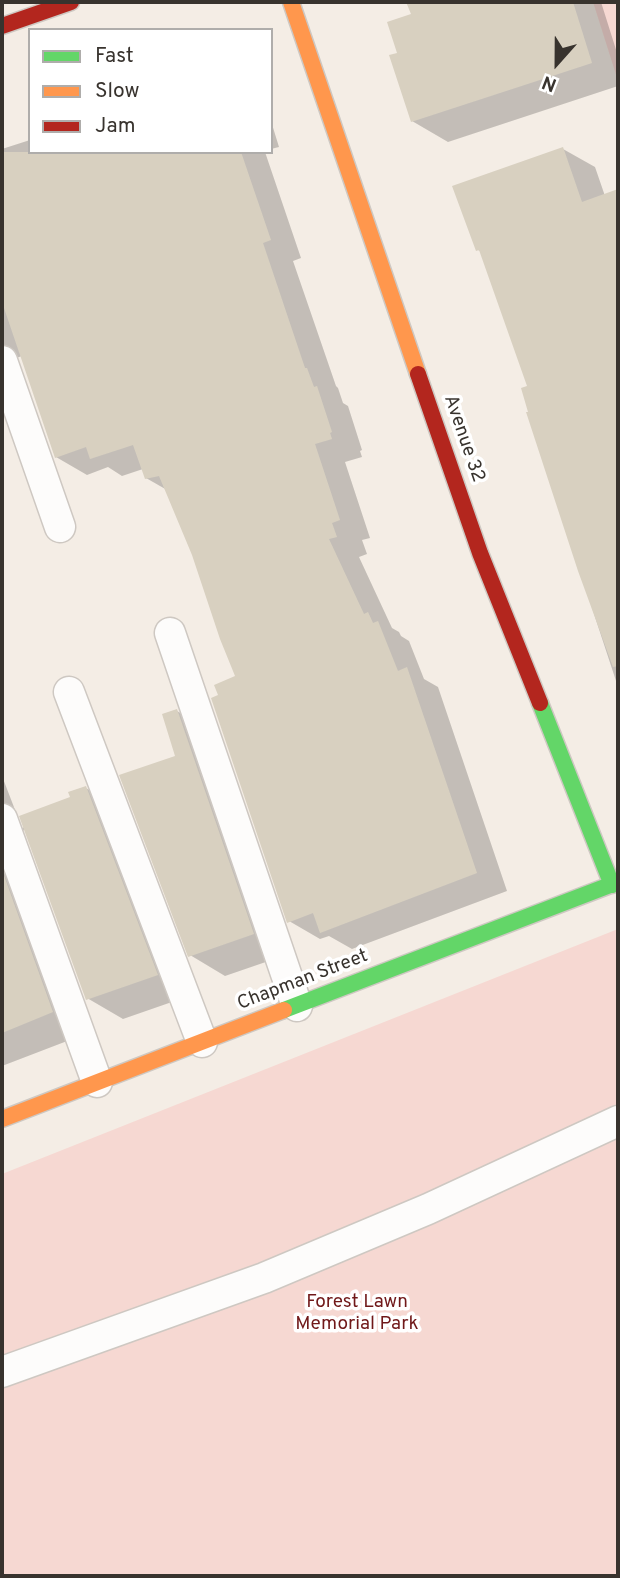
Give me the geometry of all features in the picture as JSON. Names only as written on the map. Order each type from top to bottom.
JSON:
[{"type":"street","points":[[2,26],[71,2]]},
{"type":"street","name":"Avenue 32","points":[[291,2],[480,553],[615,883]]},
{"type":"street","name":"Chapman Street","points":[[2,1119],[615,883]]},
{"type":"lane","points":[[2,361],[60,527]]},
{"type":"lane","points":[[170,633],[297,1006]]},
{"type":"lane","points":[[69,692],[202,1042]]},
{"type":"lane","points":[[2,820],[97,1082]]},
{"type":"lane","points":[[2,1372],[264,1278],[428,1209],[618,1121]]},
{"type":"green space","points":[[593,2],[618,2],[618,81]]},
{"type":"green space","name":"Forest Lawn Memorial Park","points":[[618,929],[618,1576],[2,1576],[2,1174]]},
{"type":"building","points":[[406,2],[573,2],[592,63],[411,122],[389,55],[397,53],[387,22],[411,14]]},
{"type":"building","points":[[563,147],[582,202],[618,189],[618,666],[613,667],[578,571],[526,412],[521,388],[527,386],[479,250],[476,251],[452,186]]},
{"type":"building","points":[[2,152],[242,154],[271,240],[263,243],[305,368],[314,387],[317,386],[332,432],[332,439],[315,444],[340,520],[332,523],[337,537],[329,539],[364,614],[368,612],[373,623],[378,621],[398,671],[407,667],[477,873],[320,933],[313,913],[287,923],[211,698],[218,695],[214,685],[235,676],[192,555],[159,476],[145,479],[133,445],[90,459],[86,447],[55,458],[2,302]]},
{"type":"building","points":[[177,709],[254,934],[188,957],[119,775],[175,756],[162,714]]},
{"type":"building","points":[[86,786],[158,975],[86,1000],[19,816],[70,797],[68,792]]},
{"type":"building","points":[[2,870],[53,1012],[2,1033]]},
{"type":"traffic: fast","points":[[540,703],[612,885]]},
{"type":"traffic: fast","points":[[284,1010],[618,882]]},
{"type":"traffic: slow","points":[[291,2],[418,374]]},
{"type":"traffic: slow","points":[[2,1119],[284,1010]]},
{"type":"traffic: jam","points":[[2,26],[71,2]]},
{"type":"traffic: jam","points":[[418,374],[480,553],[540,703]]}]
